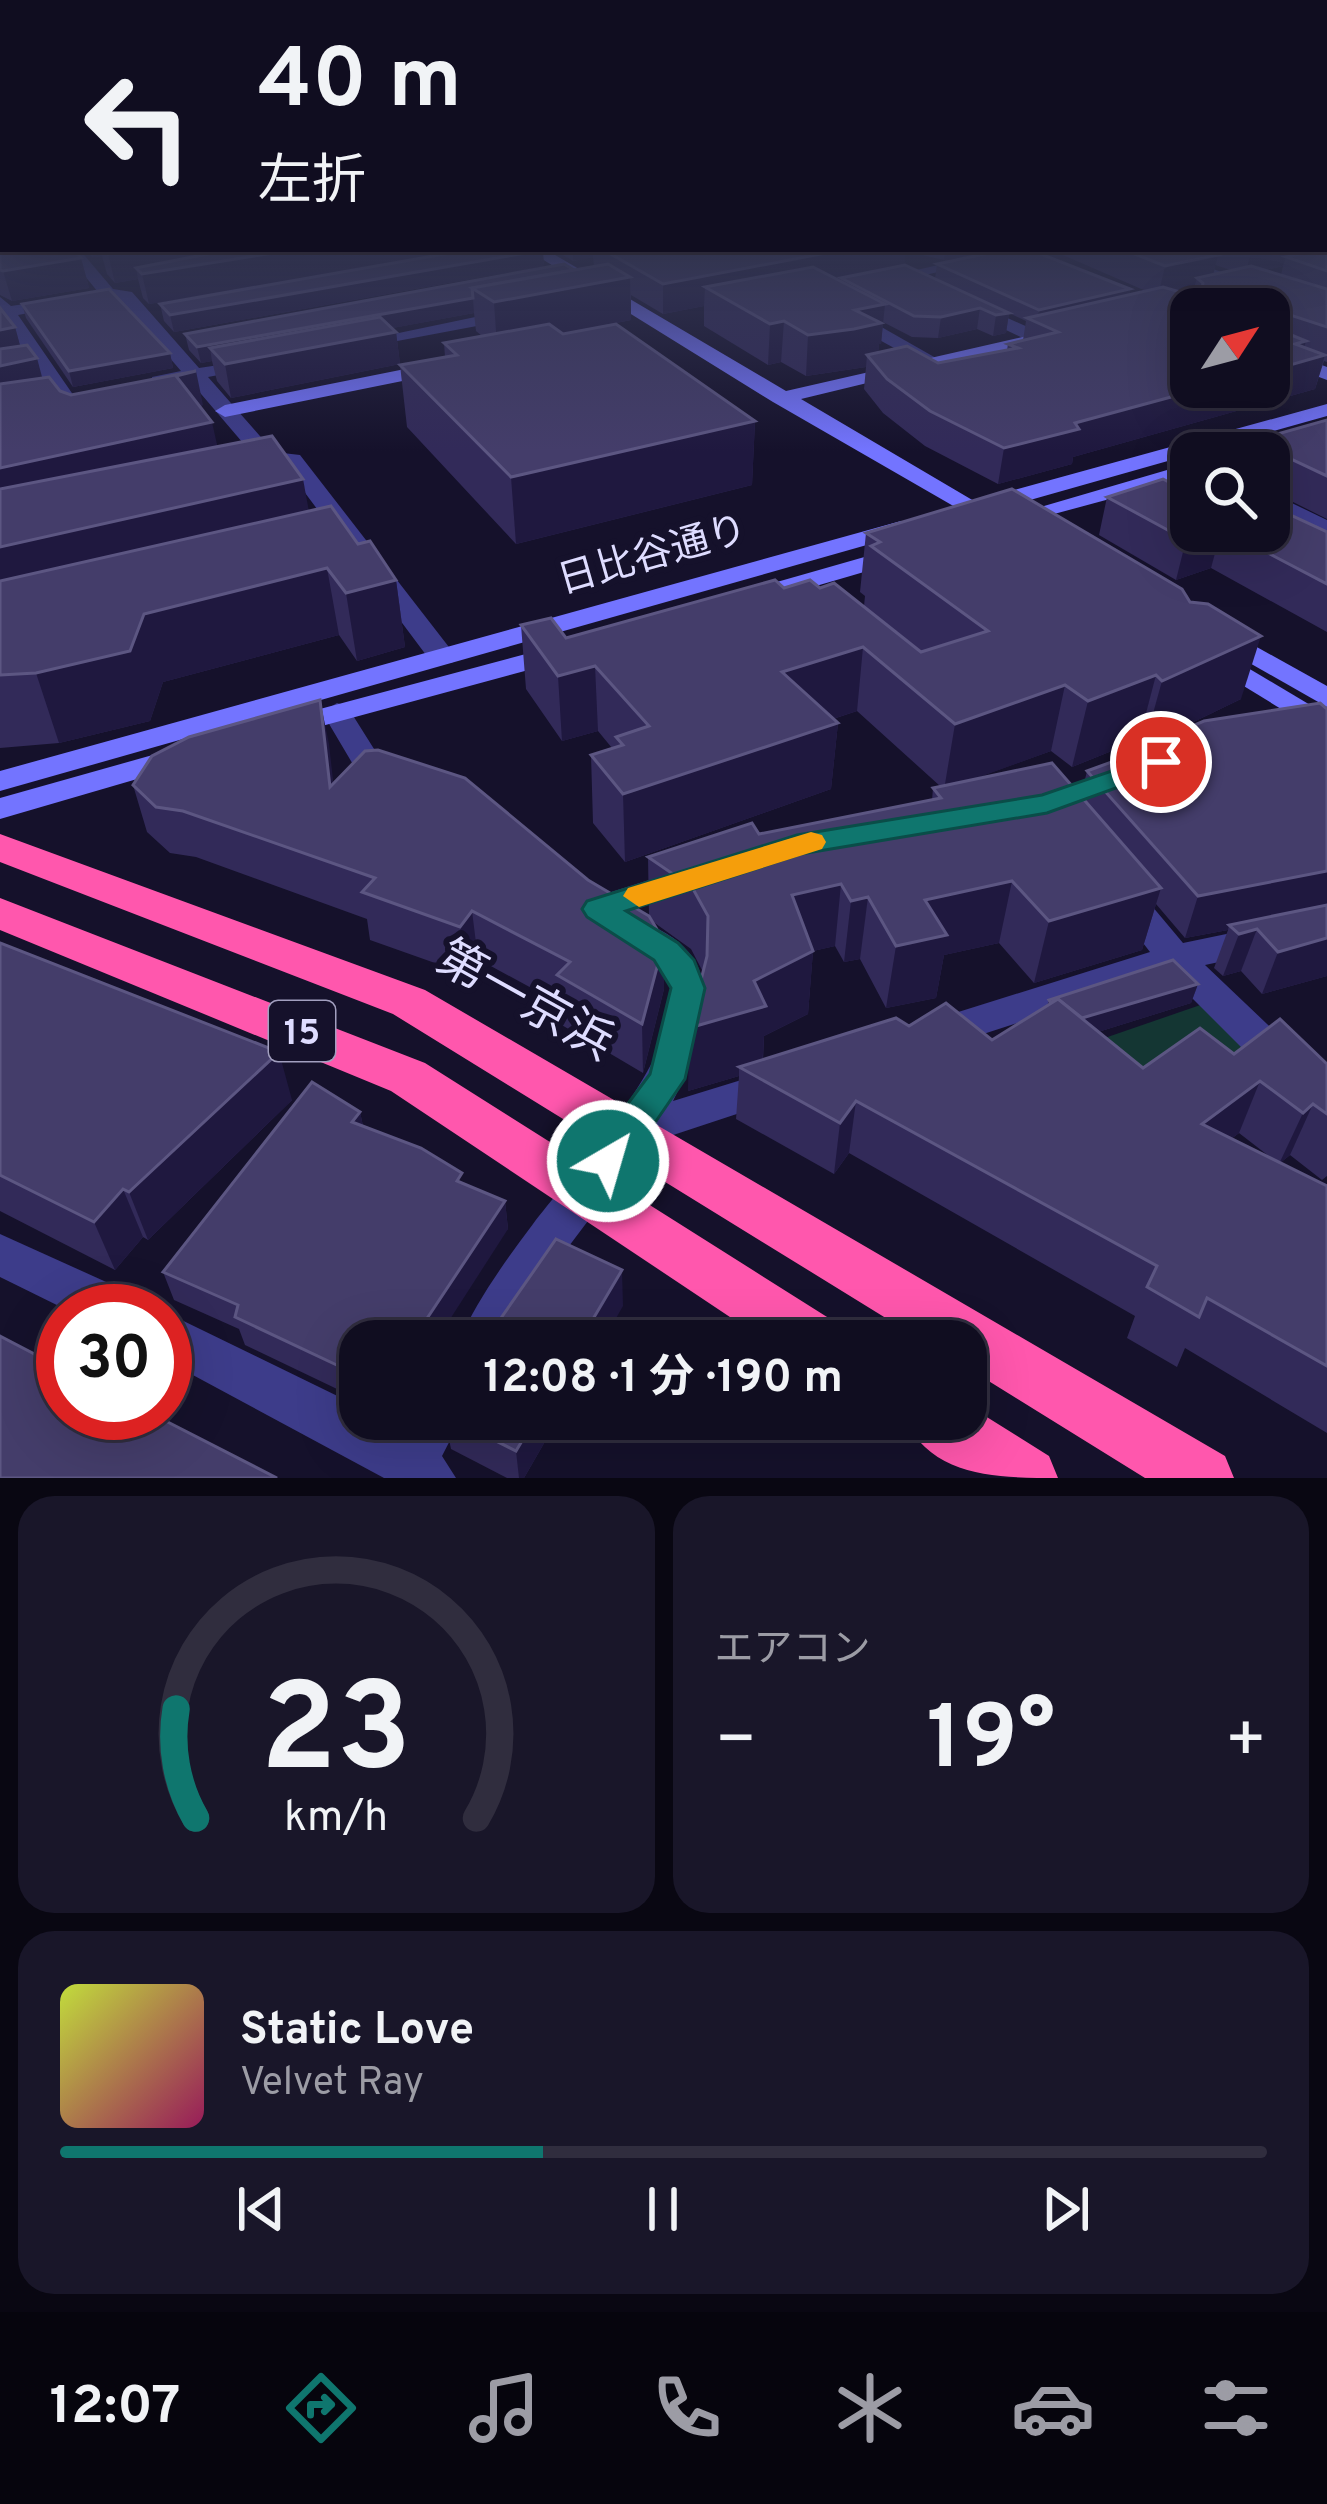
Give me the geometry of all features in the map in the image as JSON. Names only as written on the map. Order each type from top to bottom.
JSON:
[{"type":"highway","name":"第一京浜","points":[[0,848],[410,1002],[631,1131],[913,1320]]},
{"type":"highway","name":"15","points":[[8,924],[408,1077],[783,1320]]},
{"type":"highway","name":"第一京浜","points":[[987,1361],[1203,1478]]},
{"type":"highway","points":[[968,1440],[1027,1478]]},
{"type":"main road","points":[[638,313],[972,509],[1022,529]]},
{"type":"main road","points":[[634,329],[694,317]]},
{"type":"main road","points":[[780,398],[1080,326]]},
{"type":"main road","points":[[217,402],[469,355]]},
{"type":"main road","points":[[1290,359],[1327,374]]},
{"type":"main road","name":"日比谷通り","points":[[0,781],[1327,410]]},
{"type":"main road","points":[[1290,442],[1327,431]]},
{"type":"main road","name":"日比谷通り","points":[[0,809],[337,712],[461,682],[946,540],[1022,529],[1170,477]]},
{"type":"main road","points":[[1200,635],[1317,696],[1327,728]]},
{"type":"street","points":[[5,313],[80,419],[100,416]]},
{"type":"street","points":[[149,313],[258,461],[292,460],[442,657]]},
{"type":"street","points":[[349,345],[522,313]]},
{"type":"street","points":[[844,313],[934,362]]},
{"type":"street","points":[[985,313],[1035,337]]},
{"type":"street","points":[[425,314],[469,355]]},
{"type":"street","points":[[137,385],[279,358]]},
{"type":"street","points":[[22,370],[45,366]]},
{"type":"street","points":[[45,403],[91,394]]},
{"type":"street","points":[[160,404],[217,402]]},
{"type":"street","points":[[1290,510],[1327,529]]},
{"type":"street","points":[[326,562],[362,554]]},
{"type":"street","points":[[1258,720],[1317,696]]},
{"type":"street","points":[[337,712],[375,776],[428,786]]},
{"type":"street","points":[[1102,870],[1175,958],[1327,1107]]},
{"type":"street","points":[[497,1320],[667,1079],[688,988],[682,969],[666,952],[589,902],[709,873]]},
{"type":"street","points":[[892,1048],[1175,958],[1327,926]]},
{"type":"street","points":[[631,1131],[802,1077]]},
{"type":"street","points":[[0,1255],[61,1284]]},
{"type":"street","points":[[192,1349],[420,1470],[429,1440]]},
{"type":"green space","points":[[1212,1001],[1270,1058],[1136,1105],[1067,1051]]},
{"type":"building","points":[[0,313],[4,313],[15,327],[0,330]]},
{"type":"building","points":[[28,313],[132,313],[170,353],[69,371]]},
{"type":"building","points":[[299,313],[389,313],[197,347],[185,334]]},
{"type":"building","points":[[751,313],[861,313],[881,323],[808,335],[784,321],[770,324]]},
{"type":"building","points":[[908,313],[958,313],[941,317]]},
{"type":"building","points":[[1049,313],[1170,313],[1170,397],[1075,423],[1079,429],[1004,448],[930,411],[887,379],[867,355],[907,346],[938,363],[1018,348],[1008,344],[1058,332],[1027,318]]},
{"type":"building","points":[[1290,313],[1327,313],[1327,327],[1290,315]]},
{"type":"building","points":[[380,317],[396,332],[225,364],[210,348]]},
{"type":"building","points":[[549,324],[563,334],[616,324],[755,421],[511,477],[400,365],[457,355],[444,343]]},
{"type":"building","points":[[1290,334],[1306,341],[1295,344],[1325,355],[1290,365]]},
{"type":"building","points":[[27,345],[37,358],[0,366],[0,349]]},
{"type":"building","points":[[196,371],[176,376],[212,422],[0,468],[0,384],[49,377],[60,391],[71,395]]},
{"type":"building","points":[[1327,420],[1327,476],[1290,458],[1290,432],[1285,432]]},
{"type":"building","points":[[272,436],[303,479],[0,547],[0,489]]},
{"type":"building","points":[[1163,479],[1170,483],[1170,531],[1107,497]]},
{"type":"building","points":[[1012,489],[1182,589],[1190,602],[1208,604],[1261,636],[1162,681],[1156,675],[1088,701],[1065,685],[955,724],[863,647],[782,672],[838,723],[623,794],[591,755],[623,745],[616,737],[649,726],[595,666],[558,676],[521,625],[551,618],[566,638],[775,580],[784,588],[810,580],[820,588],[834,583],[921,652],[988,631],[871,546],[880,542],[866,533]]},
{"type":"building","points":[[331,506],[358,544],[370,541],[396,580],[346,593],[327,568],[144,614],[130,651],[36,673],[0,675],[0,581]]},
{"type":"building","points":[[1290,515],[1327,532],[1327,584],[1266,552],[1290,552]]},
{"type":"building","points":[[320,700],[330,787],[365,751],[378,750],[465,778],[588,880],[649,916],[664,941],[642,1024],[557,975],[570,962],[472,911],[460,927],[362,892],[375,878],[183,811],[156,807],[133,785],[152,756],[189,737]]},
{"type":"building","points":[[1320,703],[1327,709],[1327,871],[1198,896],[1087,771],[1117,760],[1123,767],[1195,750],[1178,732],[1204,721]]},
{"type":"building","points":[[1052,763],[1161,888],[1049,921],[1012,881],[925,900],[947,935],[896,946],[868,897],[851,901],[841,884],[792,895],[813,951],[754,981],[766,1006],[689,1028],[707,956],[708,916],[692,887],[648,857],[752,823],[759,834],[941,798],[933,788]]},
{"type":"building","points":[[1327,905],[1327,938],[1278,952],[1257,929],[1239,934],[1229,925]]},
{"type":"building","points":[[0,943],[279,1052],[129,1192],[123,1189],[94,1222],[0,1175]]},
{"type":"building","points":[[1173,960],[1198,984],[1082,1018],[1058,999],[1049,1000]]},
{"type":"building","points":[[1058,999],[1143,1068],[1200,1028],[1234,1054],[1280,1019],[1327,1064],[1327,1114],[1313,1104],[1303,1113],[1260,1081],[1202,1124],[1327,1186],[1327,1366],[1207,1298],[1199,1317],[1147,1287],[1157,1266],[856,1101],[840,1123],[739,1067],[896,1018],[909,1026],[946,1003],[992,1040]]},
{"type":"building","points":[[312,1082],[360,1112],[352,1122],[421,1148],[462,1173],[457,1181],[505,1201],[426,1320],[339,1320],[339,1366],[235,1317],[238,1305],[163,1272]]},
{"type":"building","points":[[556,1239],[622,1270],[592,1320],[500,1320]]},
{"type":"building","points":[[0,1336],[36,1355],[36,1440],[192,1440],[192,1434],[277,1478],[0,1478]]},
{"type":"building","points":[[494,1440],[523,1440],[516,1451]]},
{"type":"slow traffic","points":[[639,896],[811,842]]},
{"type":"route","points":[[608,1161],[667,1079],[688,988],[682,969],[666,952],[598,909],[797,845],[1047,804],[1161,762]]}]
